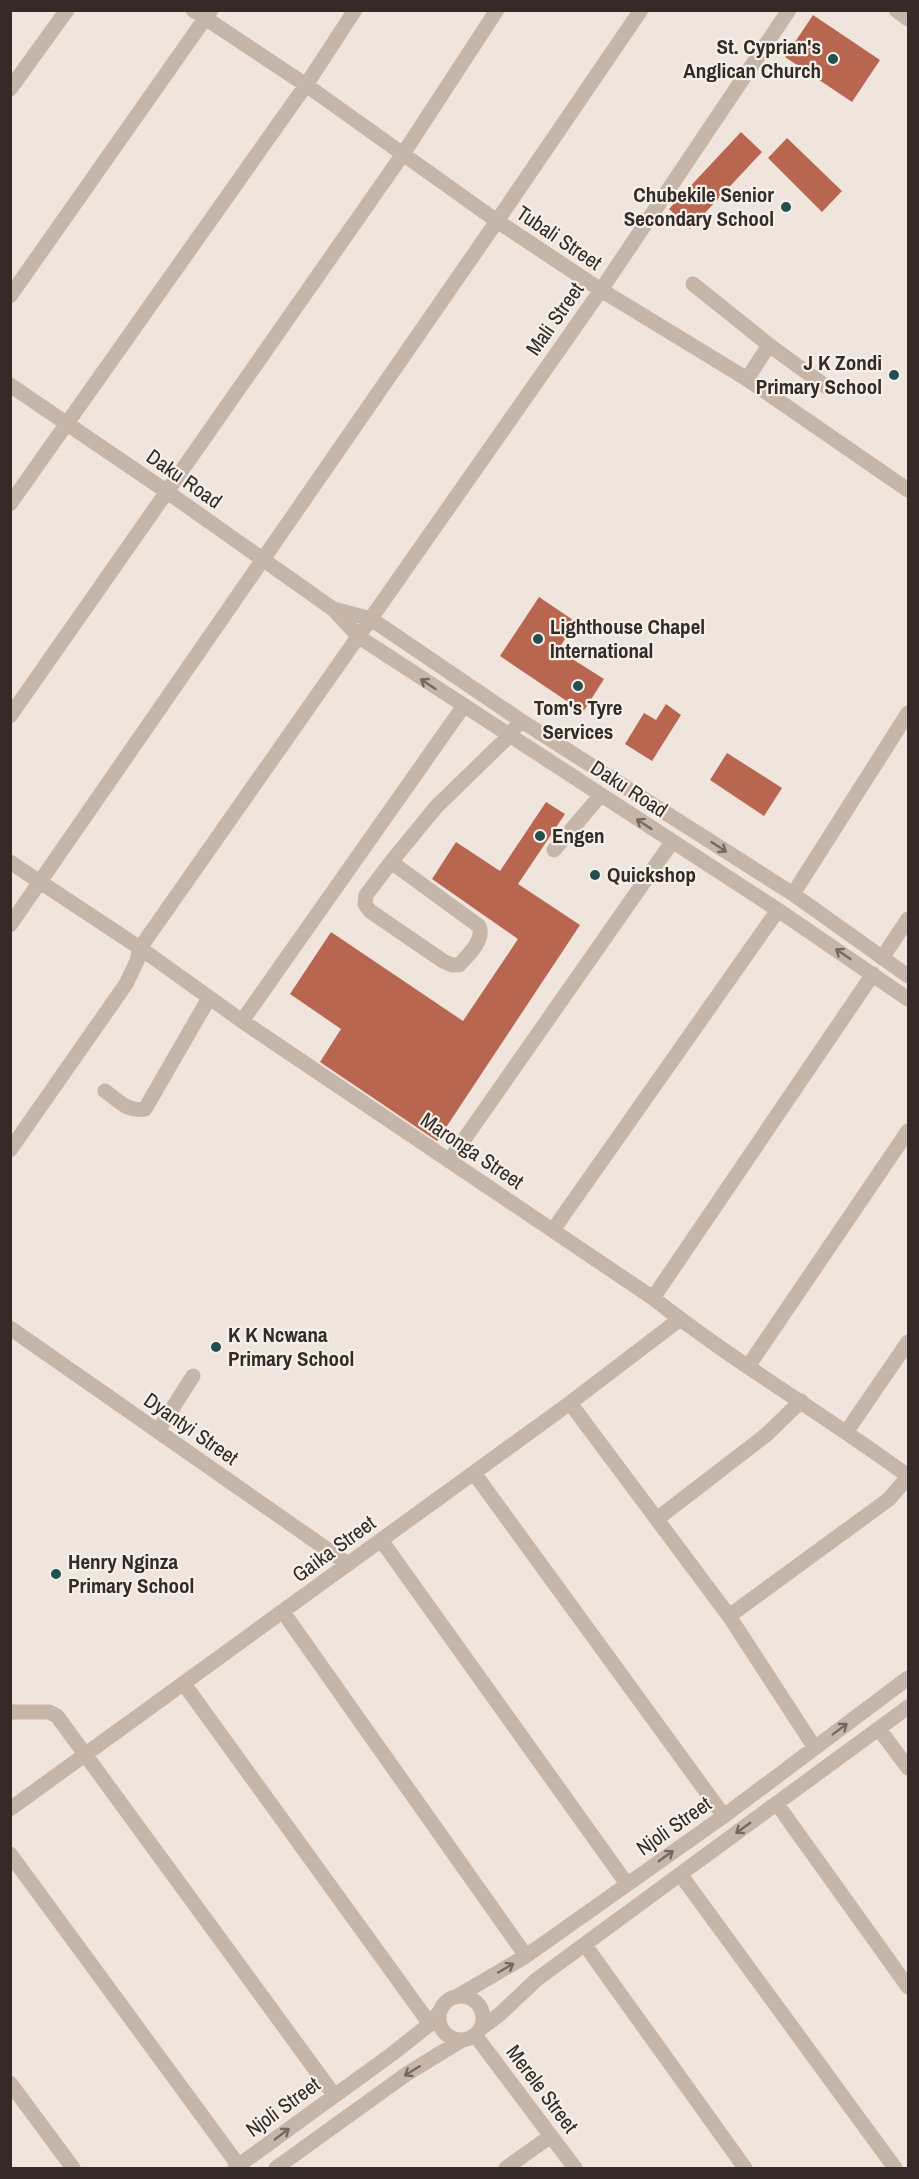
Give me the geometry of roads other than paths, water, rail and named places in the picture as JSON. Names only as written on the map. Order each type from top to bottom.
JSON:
[{"type":"street","points":[[10,89],[67,10]]},
{"type":"street","points":[[10,504],[306,85],[355,10]]},
{"type":"street","points":[[10,716],[403,154],[496,10]]},
{"type":"street","points":[[10,925],[641,10]]},
{"type":"street","name":"Mali Street","points":[[10,1150],[126,984],[137,961],[140,948],[601,291],[789,10]]},
{"type":"street","points":[[896,10],[909,19]]},
{"type":"street","points":[[10,296],[203,13]]},
{"type":"street","name":"Tubali Street","points":[[203,13],[497,221],[601,291],[747,379],[909,490]]},
{"type":"street","points":[[693,284],[769,345],[828,388]]},
{"type":"street","points":[[747,379],[769,345]]},
{"type":"street","name":"Daku Road","points":[[10,385],[333,609],[359,638],[778,910],[909,999]]},
{"type":"street","name":"Daku Road","points":[[333,609],[371,619],[520,720],[793,894],[909,976]]},
{"type":"street","points":[[242,1021],[463,707]]},
{"type":"street","points":[[793,894],[909,712]]},
{"type":"street","points":[[391,862],[479,926],[481,931],[479,940],[459,965],[443,961],[367,907],[366,896],[391,862],[436,807],[509,736],[520,720]]},
{"type":"street","points":[[554,850],[600,796]]},
{"type":"street","points":[[449,1161],[672,842]]},
{"type":"street","name":"Maronga Street","points":[[10,862],[653,1298],[680,1319],[847,1431],[909,1476]]},
{"type":"street","points":[[553,1230],[778,910]]},
{"type":"street","points":[[882,958],[909,919]]},
{"type":"street","points":[[653,1298],[873,974]]},
{"type":"street","points":[[105,1091],[128,1108],[145,1109],[209,998]]},
{"type":"street","points":[[749,1365],[909,1131]]},
{"type":"street","name":"Gaika Street","points":[[10,1809],[570,1403],[680,1319]]},
{"type":"street","name":"Dyantyi Street","points":[[10,1328],[348,1563]]},
{"type":"street","points":[[847,1431],[909,1342]]},
{"type":"street","points":[[158,1431],[193,1376]]},
{"type":"street","points":[[657,1519],[776,1427],[801,1401]]},
{"type":"street","points":[[570,1403],[729,1616],[815,1748]]},
{"type":"street","points":[[474,1473],[724,1816]]},
{"type":"street","points":[[729,1616],[870,1514],[889,1499],[909,1476]]},
{"type":"street","points":[[381,1540],[627,1884]]},
{"type":"street","points":[[283,1612],[526,1956]]},
{"type":"street","name":"Njoli Street","points":[[456,1997],[526,1956],[724,1816],[909,1678]]},
{"type":"street","points":[[184,1684],[430,2024]]},
{"type":"street","name":"Njoli Street","points":[[276,2169],[408,2073],[472,2035],[500,2014],[536,1980],[909,1707]]},
{"type":"street","points":[[10,1712],[49,1712],[57,1716],[334,2095]]},
{"type":"street","points":[[879,1729],[909,1768]]},
{"type":"street","points":[[777,1804],[909,1987]]},
{"type":"street","points":[[10,1854],[237,2167]]},
{"type":"street","points":[[680,1874],[895,2169]]},
{"type":"street","points":[[585,1945],[745,2169]]},
{"type":"street","points":[[456,1997],[470,1998],[480,2008],[482,2015],[472,2035],[448,2037],[443,2032],[438,2018],[440,2011],[449,2000],[456,1997]]},
{"type":"street","name":"Njoli Street","points":[[237,2167],[392,2054],[430,2024],[440,2011]]},
{"type":"street","name":"Merele Street","points":[[472,2035],[575,2169]]},
{"type":"street","points":[[10,2083],[74,2169]]},
{"type":"street","points":[[506,2169],[551,2136]]},
{"type":"place","name":"St. Cyprian's Anglican Church","points":[[833,59]]},
{"type":"place","name":"Chubekile Senior Secondary School","points":[[786,207]]},
{"type":"place","name":"J K Zondi Primary School","points":[[894,375]]},
{"type":"place","name":"Lighthouse Chapel International","points":[[538,639]]},
{"type":"place","name":"Tom's Tyre Services","points":[[578,686]]},
{"type":"place","name":"Engen","points":[[540,836]]},
{"type":"place","name":"Quickshop","points":[[595,875]]},
{"type":"place","name":"K K Ncwana Primary School","points":[[216,1347]]},
{"type":"place","name":"Henry Nginza Primary School","points":[[56,1574]]}]
